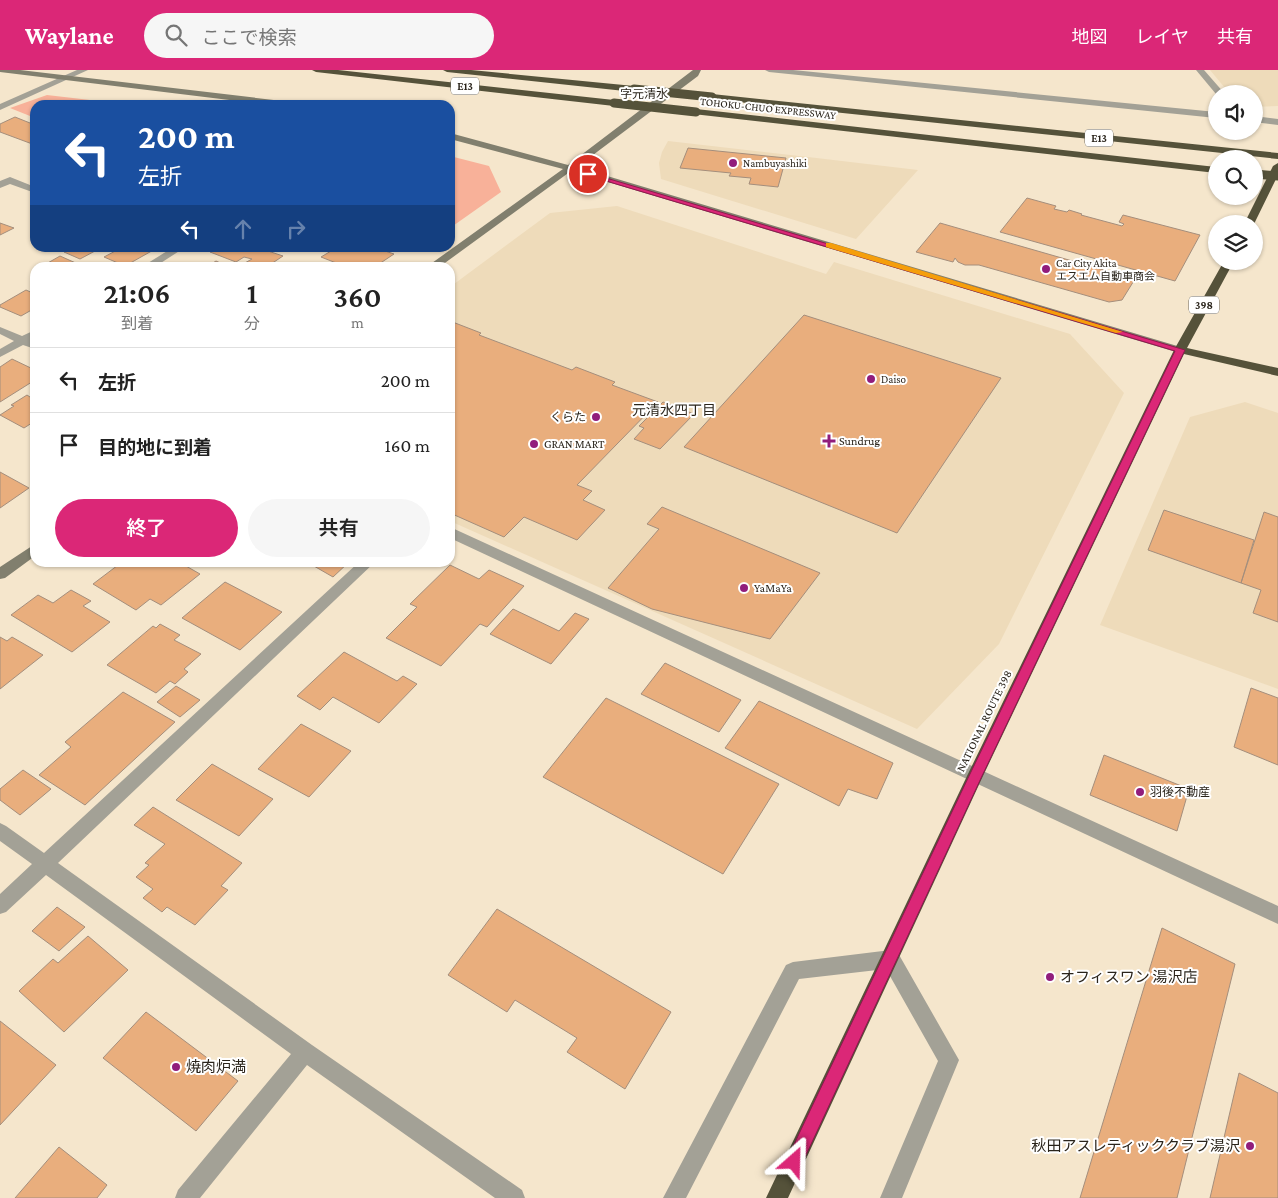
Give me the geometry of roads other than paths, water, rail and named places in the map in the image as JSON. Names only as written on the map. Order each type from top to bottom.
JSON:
[{"type":"highway","name":"TOHOKU-CHUO EXPRESSWAY","points":[[316,70],[1208,169]]},
{"type":"highway","name":"TOHOKU-CHUO EXPRESSWAY","points":[[447,70],[1278,156]]},
{"type":"highway","points":[[1254,215],[1278,166]]},
{"type":"highway","points":[[1263,175],[1278,176]]},
{"type":"highway","name":"NATIONAL ROUTE 398","points":[[777,1198],[975,776],[1180,350],[1224,270]]},
{"type":"highway","points":[[1180,350],[1278,372]]},
{"type":"street","points":[[0,70],[250,100]]},
{"type":"street","points":[[0,107],[84,70]]},
{"type":"street","points":[[455,250],[570,168],[695,74],[697,70]]},
{"type":"street","points":[[769,70],[905,80],[1208,114]]},
{"type":"street","points":[[1200,70],[1213,85]]},
{"type":"street","points":[[1263,120],[1278,122]]},
{"type":"street","points":[[455,137],[570,168],[1180,350]]},
{"type":"street","points":[[0,185],[10,180],[30,188]]},
{"type":"street","points":[[156,262],[172,252]]},
{"type":"street","points":[[438,262],[452,252]]},
{"type":"street","points":[[0,330],[30,344]]},
{"type":"street","points":[[0,354],[30,336]]},
{"type":"street","points":[[455,534],[1278,915]]},
{"type":"street","points":[[0,574],[30,553]]},
{"type":"street","points":[[0,906],[363,567]]},
{"type":"street","points":[[0,830],[305,1052],[514,1198]]},
{"type":"street","points":[[674,1198],[793,971],[890,959],[948,1060],[891,1198]]},
{"type":"street","points":[[186,1198],[305,1052]]},
{"type":"place","name":"Nambuyashiki","points":[[733,163]]},
{"type":"place","name":"Car City Akita エスエム自動車商会","points":[[1046,269]]},
{"type":"place","name":"Daiso","points":[[871,379]]},
{"type":"place","name":"くらた","points":[[596,417]]},
{"type":"place","name":"Sundrug","points":[[829,441]]},
{"type":"place","name":"GRAN MART","points":[[534,444]]},
{"type":"place","name":"YaMaYa","points":[[744,588]]},
{"type":"place","name":"羽後不動産","points":[[1140,792]]},
{"type":"place","name":"オフィスワン 湯沢店","points":[[1050,977]]},
{"type":"place","name":"焼肉炉満","points":[[176,1067]]},
{"type":"place","name":"秋田アスレティッククラブ湯沢","points":[[1250,1146]]},
{"type":"district","name":"字元清水","points":[[644,94]]},
{"type":"district","name":"元清水四丁目","points":[[674,410]]}]
